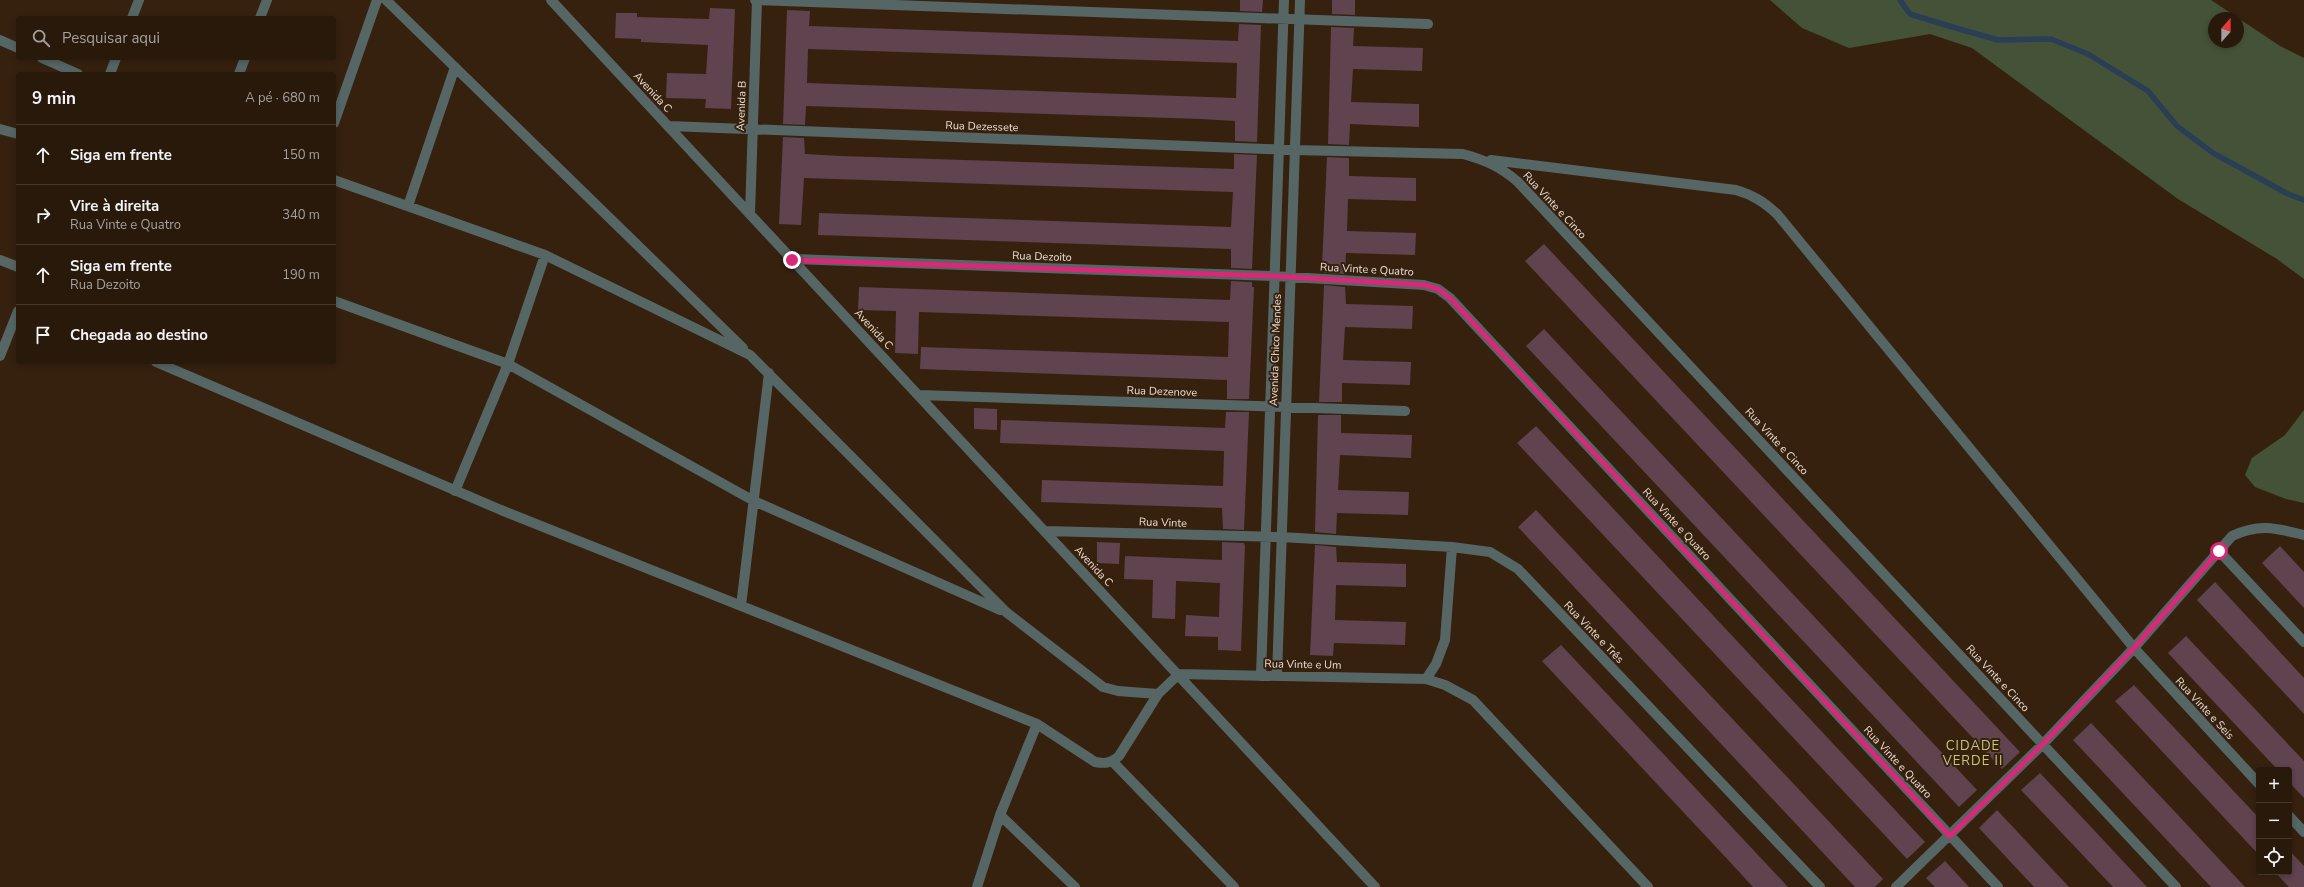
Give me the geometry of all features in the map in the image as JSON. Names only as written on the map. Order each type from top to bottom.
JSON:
[{"type":"street","points":[[133,16],[139,0]]},
{"type":"street","points":[[261,16],[267,0]]},
{"type":"street","points":[[336,117],[377,0]]},
{"type":"street","points":[[386,0],[769,373],[1006,612],[1103,687],[1118,691],[1158,694]]},
{"type":"street","name":"Avenida C","points":[[551,0],[1179,674],[1374,887]]},
{"type":"street","points":[[757,0],[1428,24]]},
{"type":"street","name":"Avenida B","points":[[750,214],[757,0]]},
{"type":"street","name":"Avenida Chico Mendes","points":[[1261,676],[1284,0]]},
{"type":"street","name":"Avenida Chico Mendes","points":[[1277,676],[1300,0]]},
{"type":"street","points":[[0,40],[16,47]]},
{"type":"street","points":[[46,60],[74,72]]},
{"type":"street","points":[[111,72],[115,60]]},
{"type":"street","points":[[239,72],[244,60]]},
{"type":"street","points":[[408,206],[455,67]]},
{"type":"street","name":"Rua Dezessete","points":[[669,126],[1294,150]]},
{"type":"street","points":[[0,128],[16,133]]},
{"type":"street","name":"Rua Vinte e Cinco","points":[[1294,150],[1463,154],[1483,159],[1504,170],[1518,182],[2176,887]]},
{"type":"street","name":"Rua Vinte e Seis","points":[[1483,159],[1736,190],[1752,195],[1765,203],[1782,220],[2134,648],[2256,781]]},
{"type":"street","points":[[336,181],[545,255],[750,355]]},
{"type":"street","points":[[455,491],[508,364],[545,255]]},
{"type":"street","points":[[0,260],[16,267]]},
{"type":"street","name":"Rua Dezoito","points":[[792,260],[1290,277]]},
{"type":"street","name":"Rua Vinte e Quatro","points":[[1290,277],[1424,285],[1438,289],[1450,298],[1998,887]]},
{"type":"street","points":[[336,302],[508,364],[754,500],[1006,612]]},
{"type":"street","points":[[0,356],[16,316]]},
{"type":"street","points":[[161,364],[455,491],[1037,724],[1095,762],[1105,764],[1113,762],[1119,756],[1158,694],[1179,674]]},
{"type":"street","points":[[741,606],[769,373]]},
{"type":"street","name":"Rua Dezenove","points":[[919,395],[1405,411]]},
{"type":"street","points":[[1896,887],[2043,744],[2134,648],[2232,536],[2248,528],[2270,527],[2304,535]]},
{"type":"street","name":"Rua Vinte","points":[[1045,530],[1281,537]]},
{"type":"street","name":"Rua Vinte e Três","points":[[1281,537],[1452,547],[1490,552],[1518,569],[1820,887]]},
{"type":"street","points":[[1426,679],[1436,664],[1445,640],[1452,547]]},
{"type":"street","points":[[2219,551],[2304,642]]},
{"type":"street","name":"Rua Vinte e Um","points":[[1179,674],[1426,679],[1445,685],[1473,700],[1648,887]]},
{"type":"street","points":[[976,887],[1000,815],[1037,724]]},
{"type":"street","points":[[1113,762],[1234,887]]},
{"type":"street","points":[[1000,815],[1075,887]]},
{"type":"street","points":[[2292,819],[2304,832]]},
{"type":"green space","points":[[1770,0],[2211,0],[2229,12],[2208,12],[2208,48],[2244,48],[2244,22],[2280,46],[2304,58],[2304,279],[2277,259],[2178,199],[1972,48],[1930,34],[1849,48],[1802,28]]},
{"type":"green space","points":[[2304,410],[2304,503],[2286,499],[2255,487],[2245,475],[2252,458],[2285,435]]},
{"type":"building","points":[[1240,0],[1263,0],[1262,12],[1240,11]]},
{"type":"building","points":[[1332,0],[1355,0],[1355,15],[1332,14]]},
{"type":"building","points":[[710,8],[735,9],[731,109],[705,108],[706,99],[666,98],[667,73],[706,74],[708,45],[641,42],[641,39],[615,38],[616,13],[637,13],[637,17],[709,19]]},
{"type":"building","points":[[787,10],[810,11],[809,26],[1238,41],[1239,24],[1261,25],[1257,142],[1235,141],[1235,121],[1201,119],[806,106],[805,125],[783,124]],"holes":[[[808,49],[1237,63],[1236,98],[807,83]]]},
{"type":"building","points":[[1331,27],[1354,28],[1353,46],[1423,48],[1422,71],[1353,69],[1351,102],[1419,104],[1419,127],[1350,124],[1349,145],[1328,144]]},
{"type":"building","points":[[783,137],[804,138],[805,154],[841,156],[1234,169],[1234,154],[1257,155],[1252,269],[1231,268],[1231,249],[818,235],[819,213],[1231,227],[1233,192],[804,178],[801,225],[779,224]]},
{"type":"building","points":[[1327,157],[1349,158],[1349,176],[1416,178],[1416,201],[1348,199],[1347,231],[1416,233],[1415,255],[1346,253],[1345,274],[1324,273],[1325,266],[1322,266]]},
{"type":"building","points":[[1544,244],[2020,752],[2002,769],[1525,261]]},
{"type":"building","points":[[1231,281],[1252,282],[1252,287],[1254,287],[1249,399],[1227,399],[1227,380],[920,369],[921,347],[1228,357],[1229,322],[919,312],[918,354],[895,353],[896,311],[858,310],[859,287],[1230,300]]},
{"type":"building","points":[[1324,285],[1345,287],[1346,304],[1413,306],[1412,329],[1345,327],[1343,360],[1411,362],[1410,385],[1342,383],[1342,402],[1319,402]]},
{"type":"building","points":[[1544,329],[1977,790],[1959,807],[1526,346]]},
{"type":"building","points":[[974,408],[997,409],[997,430],[974,429]]},
{"type":"building","points":[[1226,412],[1249,412],[1244,530],[1223,529],[1222,508],[1041,502],[1042,480],[1223,486],[1224,451],[1000,443],[1001,420],[1225,428]]},
{"type":"building","points":[[1318,415],[1341,415],[1341,433],[1412,435],[1411,458],[1340,455],[1338,490],[1409,492],[1408,515],[1337,513],[1336,534],[1315,532]]},
{"type":"building","points":[[1536,426],[1925,842],[1907,859],[1517,443]]},
{"type":"building","points":[[1536,510],[1883,879],[1875,887],[1855,887],[1518,527]]},
{"type":"building","points":[[1097,542],[1120,543],[1119,564],[1097,563]]},
{"type":"building","points":[[1222,542],[1244,543],[1245,546],[1241,651],[1218,650],[1218,637],[1185,636],[1186,615],[1219,617],[1220,583],[1176,581],[1175,619],[1152,618],[1153,580],[1124,579],[1125,556],[1222,560]]},
{"type":"building","points":[[1315,545],[1336,547],[1337,562],[1406,564],[1406,587],[1336,585],[1335,620],[1406,622],[1405,645],[1334,643],[1333,656],[1310,655]]},
{"type":"building","points":[[2280,546],[2304,572],[2304,608],[2262,563]]},
{"type":"building","points":[[2215,582],[2304,678],[2304,714],[2197,600]]},
{"type":"building","points":[[2186,636],[2304,761],[2304,798],[2292,785],[2292,767],[2275,767],[2168,653]]},
{"type":"building","points":[[1561,645],[1788,887],[1753,887],[1542,661]]},
{"type":"building","points":[[2134,685],[2256,815],[2256,852],[2115,701]]},
{"type":"building","points":[[2091,723],[2245,887],[2211,887],[2087,755],[2073,740]]},
{"type":"building","points":[[2040,773],[2147,887],[2113,887],[2021,790]]},
{"type":"building","points":[[1997,810],[2069,887],[2034,887],[1979,828]]},
{"type":"building","points":[[2292,853],[2304,866],[2304,887],[2289,887],[2278,875],[2292,875]]},
{"type":"building","points":[[1945,861],[1969,887],[1935,887],[1926,878]]},
{"type":"waterway","points":[[1900,0],[1910,14],[1949,26],[1998,40],[2051,39],[2088,54],[2148,91],[2177,126],[2213,153],[2288,194],[2304,200]]},
{"type":"district","name":"CIDADE VERDE II","points":[[1973,752]]},
{"type":"route","points":[[792,260],[1290,277],[1424,285],[1438,289],[1450,298],[1950,836],[2043,744],[2134,648],[2219,551]]}]
